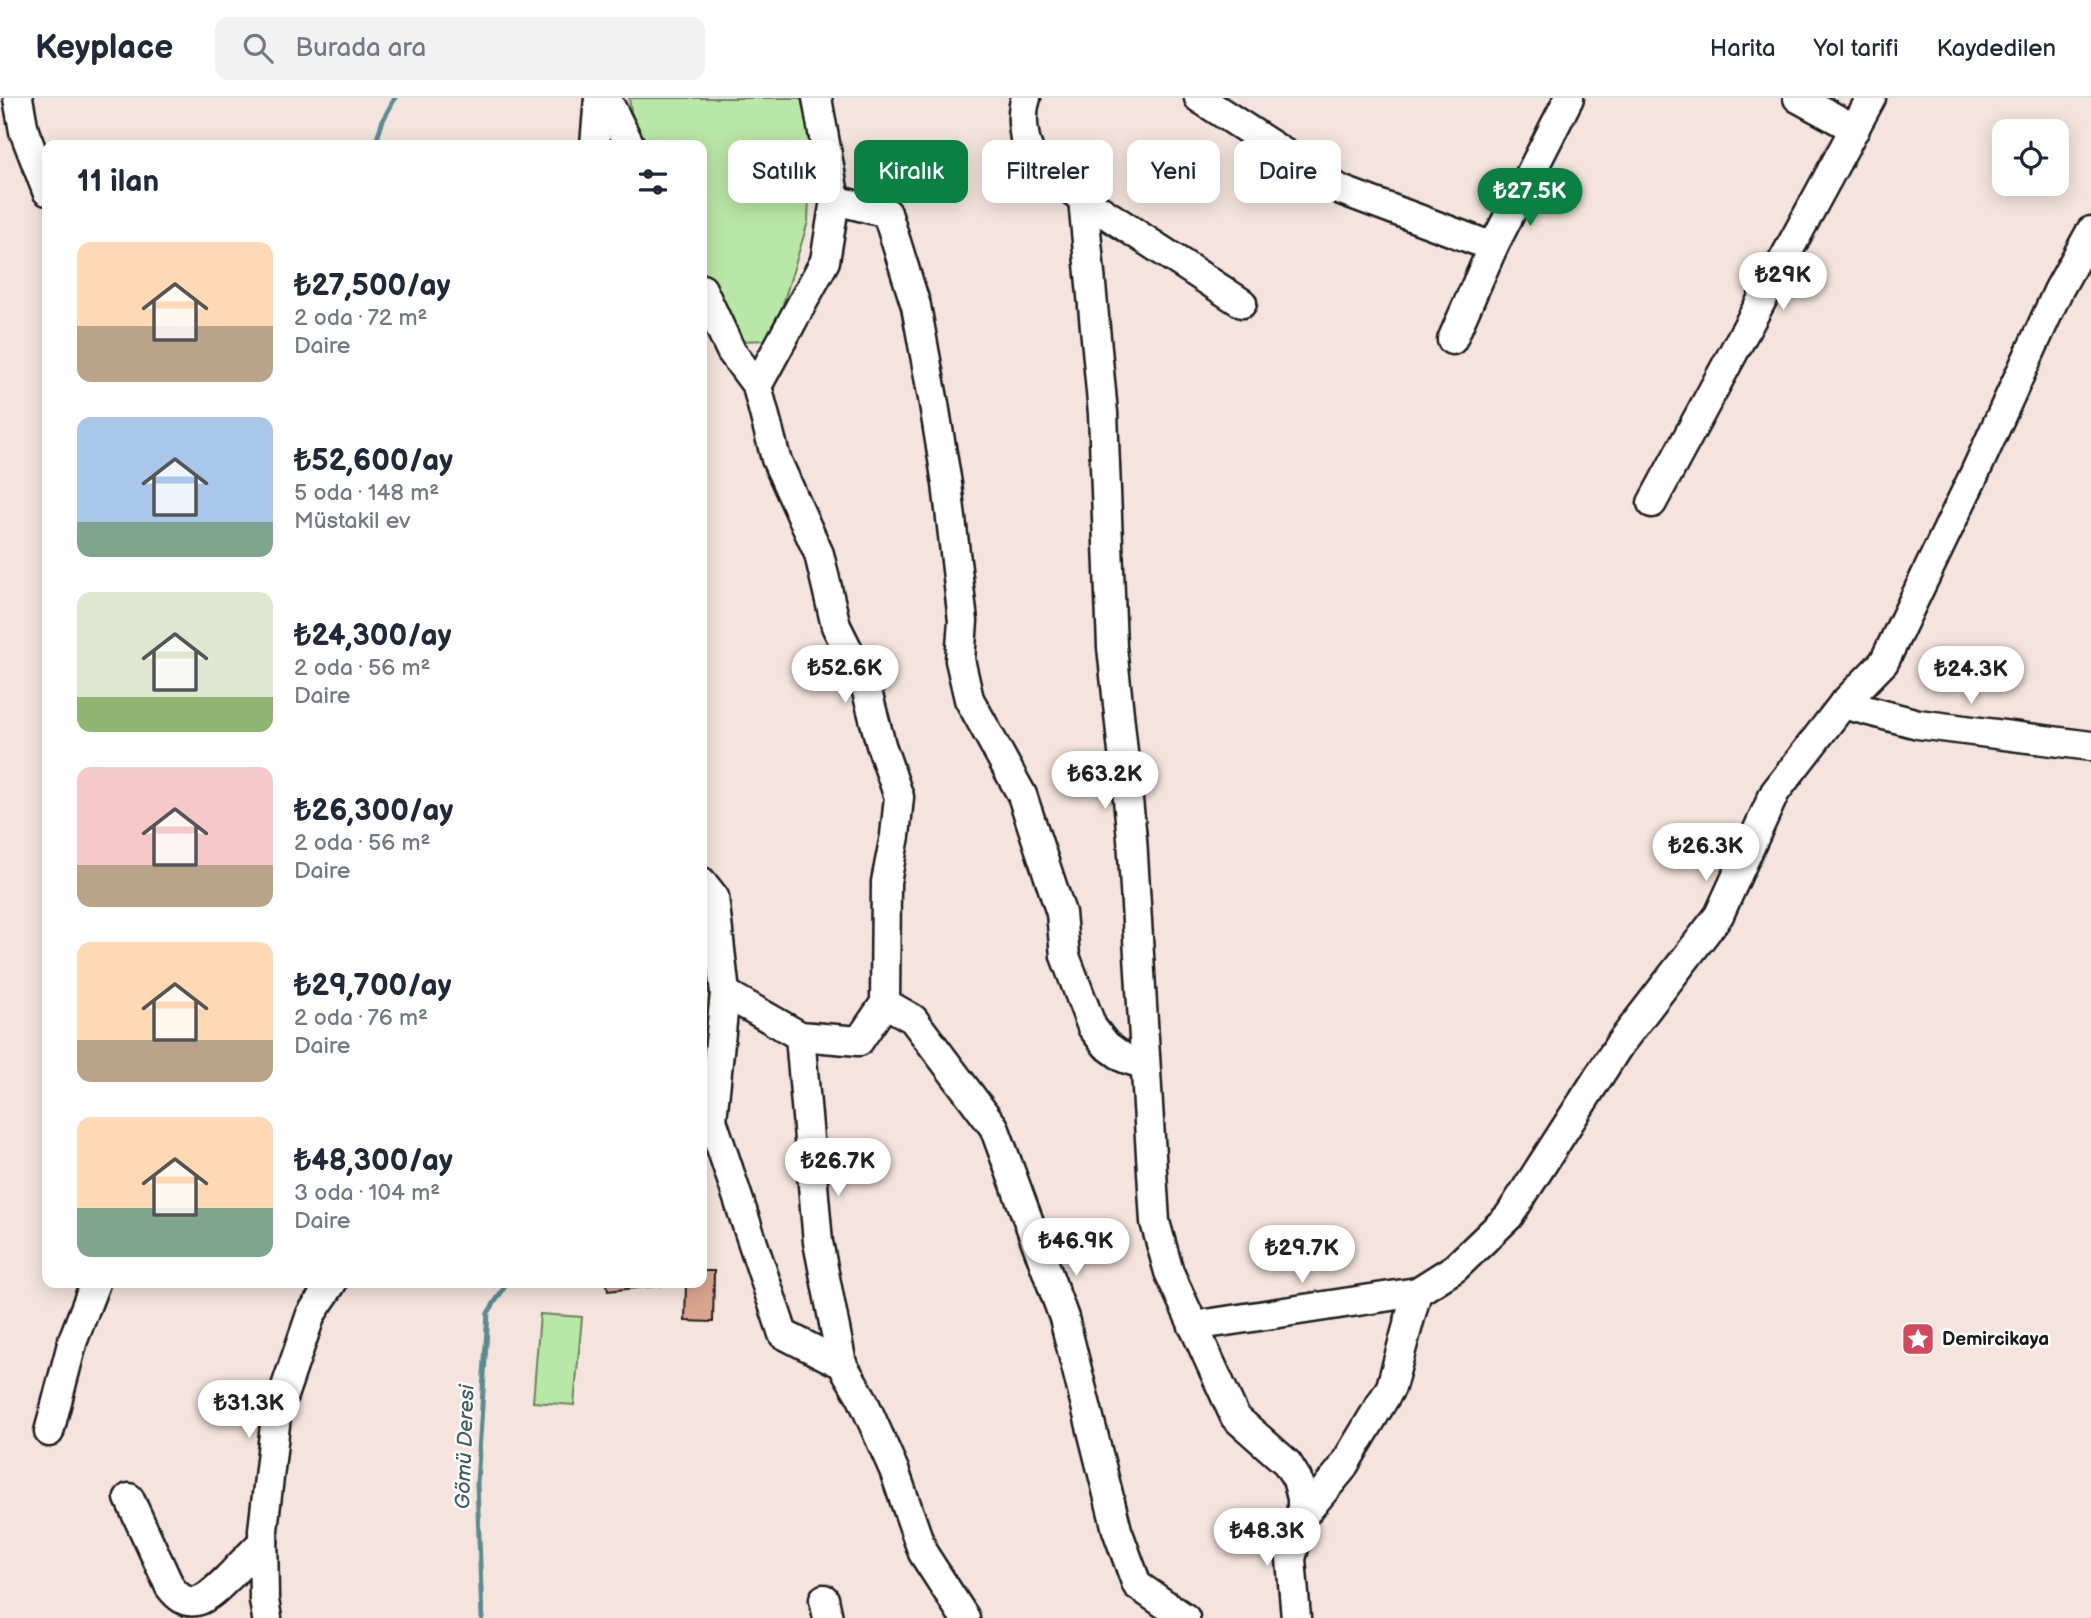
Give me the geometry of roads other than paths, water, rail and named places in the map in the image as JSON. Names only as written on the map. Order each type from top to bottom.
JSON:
[{"type":"street","points":[[18,98],[24,131],[42,178]]},
{"type":"street","points":[[595,140],[599,98]]},
{"type":"street","points":[[606,98],[627,140]]},
{"type":"street","points":[[817,98],[824,140]]},
{"type":"street","points":[[1026,98],[1024,132],[1026,140]]},
{"type":"street","points":[[1199,98],[1341,190],[1493,247]]},
{"type":"street","points":[[1452,340],[1493,247],[1569,98]]},
{"type":"street","points":[[1798,98],[1855,129]]},
{"type":"street","points":[[1652,503],[1871,98]]},
{"type":"street","points":[[840,201],[887,213],[916,306],[947,484],[963,621],[960,660],[969,699],[1022,795],[1061,913],[1065,956],[1092,1027],[1106,1045],[1124,1058],[1145,1065]]},
{"type":"street","points":[[757,386],[825,261],[835,203]]},
{"type":"street","points":[[1083,203],[1103,414],[1111,647],[1132,838],[1155,1222],[1168,1272],[1235,1416],[1287,1463],[1297,1479],[1302,1498],[1302,1517],[1291,1559],[1296,1618]]},
{"type":"street","points":[[1089,203],[1242,303]]},
{"type":"street","points":[[1193,1326],[1418,1292],[1454,1268],[1509,1216],[1619,1045],[1719,915],[1776,792],[1843,704],[1884,662],[2058,291],[2091,232]]},
{"type":"street","points":[[707,299],[732,351],[757,386],[776,458],[819,554],[836,626],[864,684],[899,797],[886,882],[885,1003],[859,1041],[800,1036],[725,993]]},
{"type":"street","points":[[1843,704],[1918,724],[2091,746]]},
{"type":"street","points":[[707,888],[714,897],[725,993],[712,1120],[783,1334],[842,1364]]},
{"type":"street","points":[[885,1003],[913,1018],[994,1128],[1065,1318],[1117,1530],[1137,1585],[1185,1618]]},
{"type":"street","points":[[800,1036],[818,1242],[842,1364],[862,1398],[894,1470],[923,1553],[965,1618]]},
{"type":"street","points":[[49,1432],[73,1340],[93,1288]]},
{"type":"street","points":[[267,1618],[264,1600],[263,1530],[276,1416],[311,1314],[329,1288]]},
{"type":"street","points":[[1302,1517],[1341,1470],[1391,1387],[1418,1292]]},
{"type":"street","points":[[129,1498],[170,1587],[183,1599],[191,1601],[208,1597],[263,1542]]},
{"type":"waterway","name":"Gömü Deresi","points":[[377,140],[383,120],[395,98]]},
{"type":"waterway","name":"Gömü Deresi","points":[[482,1618],[477,1483],[488,1313],[504,1288]]},
{"type":"place","name":"Demircikaya","points":[[1918,1339]]}]
